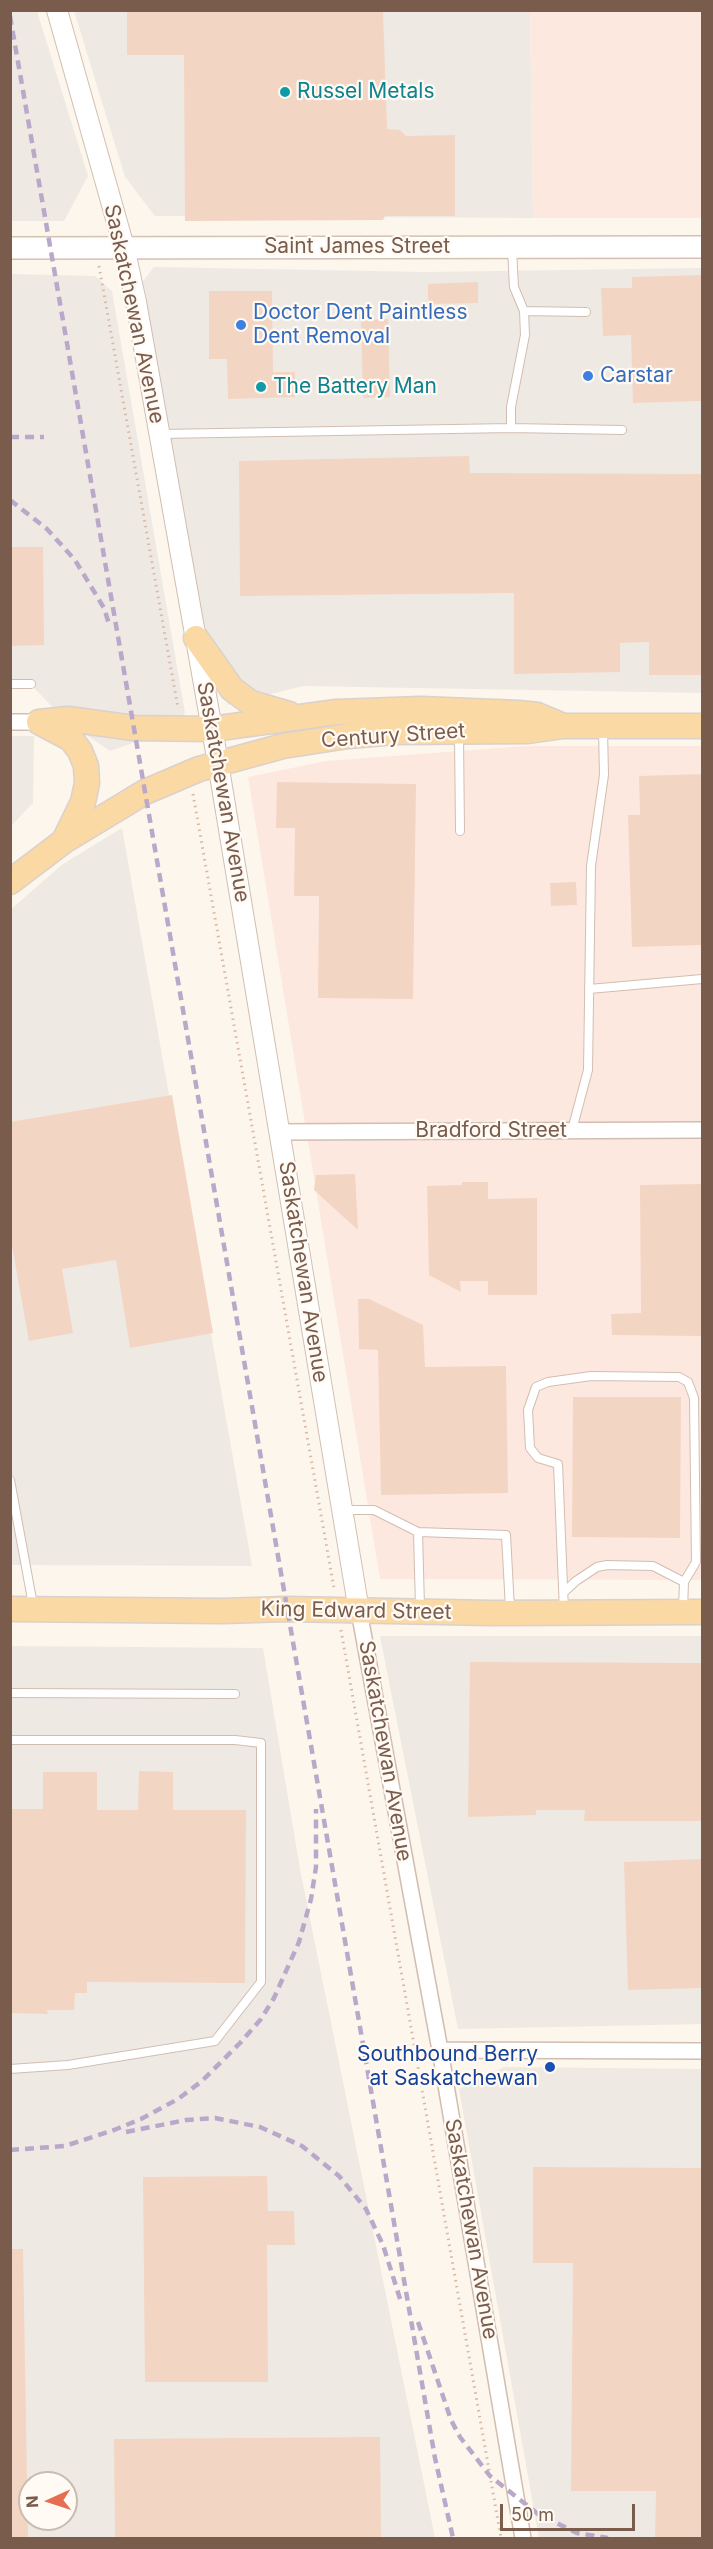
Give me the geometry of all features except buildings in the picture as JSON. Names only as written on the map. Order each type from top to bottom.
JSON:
[{"type":"main road","name":"Saint James Street","points":[[10,248],[702,247]]},
{"type":"main road","points":[[196,638],[217,671],[243,698],[261,707],[303,717]]},
{"type":"main road","points":[[39,722],[68,719],[134,728],[212,729],[374,710],[488,711],[537,715],[563,726]]},
{"type":"main road","points":[[39,722],[71,739],[80,751],[86,766],[87,783],[83,802],[64,841]]},
{"type":"main road","name":"Century Street","points":[[10,882],[64,841],[145,792],[189,772],[283,746],[348,736],[395,732],[528,731],[563,726],[702,726]]},
{"type":"main road","name":"King Edward Street","points":[[22,1609],[510,1613],[564,1602],[693,1612]]},
{"type":"street","name":"Saskatchewan Avenue","points":[[57,10],[124,247],[159,434],[218,763],[342,1510],[349,1610],[440,2050],[523,2538]]},
{"type":"street","points":[[10,722],[39,722]]},
{"type":"street","name":"Bradford Street","points":[[279,1132],[702,1130]]},
{"type":"street","points":[[440,2050],[702,2051]]},
{"type":"lane","points":[[511,428],[511,407],[525,335],[524,311],[514,287],[512,248]]},
{"type":"lane","points":[[524,311],[586,312]]},
{"type":"lane","points":[[159,434],[511,428],[622,430]]},
{"type":"lane","points":[[10,684],[32,684]]},
{"type":"lane","points":[[573,1131],[588,1070],[591,866],[604,775],[602,726]]},
{"type":"lane","points":[[458,731],[460,831]]},
{"type":"lane","points":[[589,989],[702,979]]},
{"type":"lane","points":[[564,1602],[558,1464],[538,1458],[530,1449],[528,1410],[536,1387],[548,1382],[591,1376],[679,1377],[688,1382],[694,1398],[696,1562],[684,1582]]},
{"type":"lane","points":[[10,1480],[22,1609]]},
{"type":"lane","points":[[342,1510],[374,1510],[418,1532],[506,1535],[510,1613]]},
{"type":"lane","points":[[418,1532],[421,1612]]},
{"type":"lane","points":[[564,1602],[576,1581],[597,1567],[607,1565],[653,1566],[684,1582],[693,1612]]},
{"type":"lane","points":[[10,1693],[235,1694]]},
{"type":"lane","points":[[10,1740],[235,1740],[261,1743],[261,1982],[215,2041],[68,2065],[10,2069]]},
{"type":"path","name":"Saskatchewan Avenue","points":[[102,274],[182,730]]},
{"type":"path","name":"Saskatchewan Avenue","points":[[189,772],[349,1610],[501,2538]]},
{"type":"shaded area","points":[[11,10],[37,11],[88,176],[64,221],[11,221]]},
{"type":"shaded area","points":[[74,11],[530,11],[533,218],[155,216],[125,177]]},
{"type":"shaded area","points":[[530,11],[702,11],[702,218],[533,218]]},
{"type":"shaded area","points":[[154,267],[426,272],[702,268],[702,693],[303,686],[228,705],[212,671],[143,281]]},
{"type":"shaded area","points":[[10,274],[95,276],[112,291],[185,713],[170,730],[110,751],[66,721],[34,688],[11,688]]},
{"type":"shaded area","points":[[11,736],[34,736],[33,803],[11,826]]},
{"type":"shaded area","points":[[526,746],[702,746],[702,1580],[380,1579],[248,777],[326,761]]},
{"type":"shaded area","points":[[122,828],[252,1566],[11,1565],[10,910],[63,864]]},
{"type":"shaded area","points":[[380,1636],[702,1636],[702,2024],[458,2029]]},
{"type":"shaded area","points":[[11,1646],[263,1648],[300,1869],[435,2538],[11,2538]]},
{"type":"shaded area","points":[[504,2067],[702,2069],[702,2538],[539,2538],[459,2089]]},
{"type":"railway","points":[[10,16],[435,2458],[453,2538]]},
{"type":"railway","points":[[10,437],[44,437]]},
{"type":"railway","points":[[10,500],[47,529],[75,560],[104,608],[109,624]]},
{"type":"railway","points":[[10,2150],[65,2146],[141,2119],[178,2099],[202,2081],[240,2043],[261,2019],[274,1998],[299,1942],[311,1899],[316,1867],[316,1809]]},
{"type":"railway","points":[[126,2132],[186,2120],[215,2118],[260,2127],[302,2146],[339,2176],[366,2209],[383,2245],[401,2302]]},
{"type":"railway","points":[[418,2322],[451,2420],[460,2437],[490,2476],[538,2514],[577,2533],[608,2538]]},
{"type":"place","name":"Russel Metals","points":[[285,92]]},
{"type":"place","name":"Doctor Dent Paintless Dent Removal","points":[[241,325]]},
{"type":"place","name":"Carstar","points":[[588,376]]},
{"type":"place","name":"The Battery Man","points":[[261,387]]},
{"type":"place","name":"Southbound Berry at Saskatchewan","points":[[550,2067]]}]
